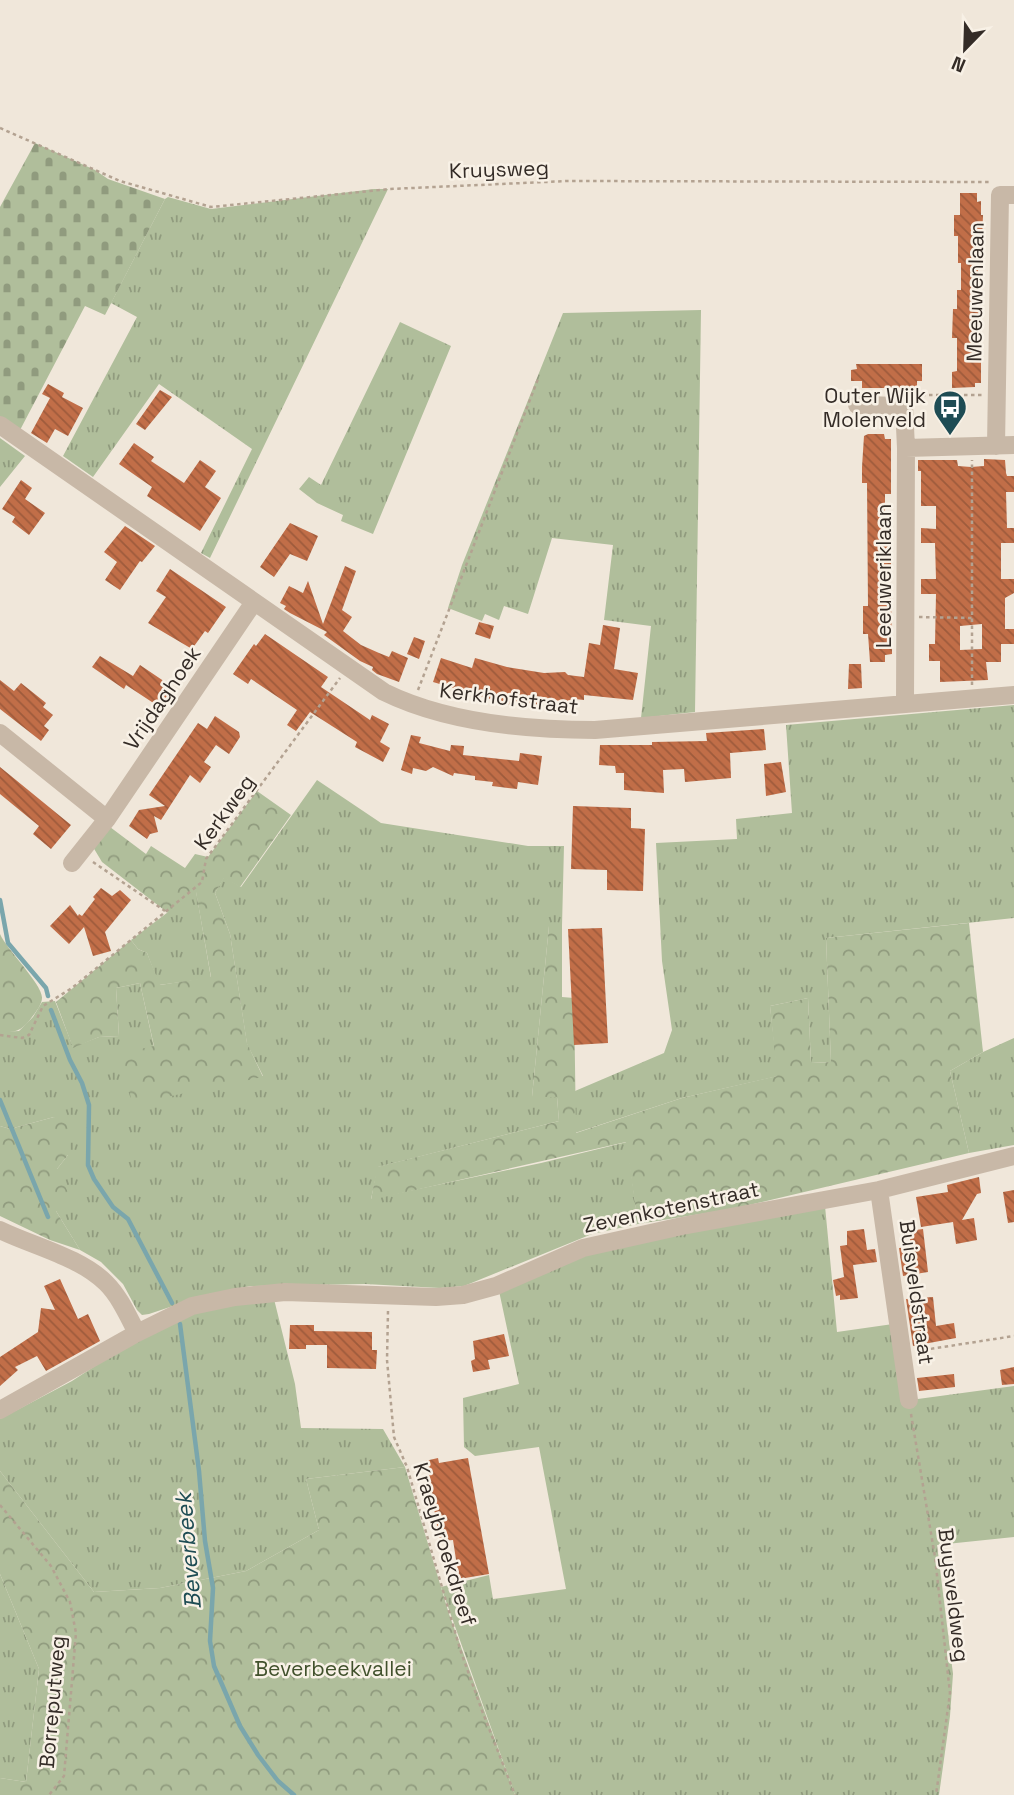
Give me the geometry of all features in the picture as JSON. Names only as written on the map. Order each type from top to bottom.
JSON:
[{"type":"street","name":"Meeuwenlaan","points":[[996,446],[1000,195],[1008,190]]},
{"type":"street","points":[[857,405],[904,406]]},
{"type":"street","name":"Leeuweriklaan","points":[[904,406],[905,704]]},
{"type":"street","name":"Kerkhofstraat","points":[[0,425],[384,692],[412,706],[448,716],[542,729],[595,730],[1014,695]]},
{"type":"street","points":[[906,448],[1014,445]]},
{"type":"street","name":"Vrijdaghoek","points":[[76,858],[107,819],[254,602]]},
{"type":"street","points":[[0,733],[107,819]]},
{"type":"street","name":"Zevenkotenstraat","points":[[0,1410],[137,1333],[192,1307],[235,1297],[285,1292],[436,1297],[463,1295],[496,1286],[583,1248],[682,1226],[879,1190],[1014,1156]]},
{"type":"street","name":"Buisveldstraat","points":[[879,1190],[909,1401]]},
{"type":"street","points":[[0,1230],[88,1268],[107,1284],[118,1298],[137,1333]]},
{"type":"path","name":"Kruysweg","points":[[0,128],[120,181],[211,207],[390,189],[567,181],[992,182],[1008,190]]},
{"type":"path","points":[[412,706],[538,379]]},
{"type":"path","points":[[904,406],[914,395],[996,395]]},
{"type":"path","points":[[972,447],[972,671]]},
{"type":"path","points":[[906,617],[972,618]]},
{"type":"path","name":"Kerkweg","points":[[0,1035],[22,1038],[29,1035],[43,1006],[72,988],[202,882],[206,859],[348,667]]},
{"type":"path","points":[[76,858],[165,911]]},
{"type":"path","name":"Kraeybroekdreef","points":[[388,1294],[387,1360],[394,1437],[407,1467],[460,1649],[515,1795]]},
{"type":"path","points":[[903,1353],[1014,1336]]},
{"type":"path","name":"Buysveldweg","points":[[909,1401],[935,1557],[949,1672],[950,1693],[936,1795]]},
{"type":"path","name":"Borreputweg","points":[[0,1505],[51,1566],[70,1602],[76,1633],[64,1776],[50,1795]]},
{"type":"green space","points":[[35,143],[95,170],[108,179],[165,199],[105,315],[85,306],[19,432],[0,418],[0,207]]},
{"type":"green space","points":[[388,189],[210,558],[201,553],[252,449],[159,384],[93,477],[63,456],[137,317],[111,303],[165,199],[168,197],[211,209]]},
{"type":"green space","points":[[701,310],[695,712],[641,718],[651,626],[604,620],[613,545],[552,538],[528,614],[504,606],[499,620],[485,614],[482,621],[448,608],[462,565],[563,313]]},
{"type":"green space","points":[[400,322],[451,346],[373,534],[341,521],[343,515],[317,503],[299,489],[309,477],[321,485]]},
{"type":"green space","points":[[0,438],[25,456],[0,487]]},
{"type":"green space","points":[[1014,705],[1014,918],[826,938],[831,1062],[811,1063],[808,998],[770,1006],[778,1076],[682,1098],[575,1133],[575,1091],[664,1053],[672,1030],[662,961],[656,843],[737,839],[736,819],[792,813],[786,725]]},
{"type":"green space","points":[[317,780],[381,823],[528,846],[564,846],[562,926],[549,926],[532,1097],[557,1097],[559,1121],[378,1167],[371,1199],[627,1142],[638,1224],[592,1234],[464,1286],[251,1286],[209,1294],[142,1315],[123,1284],[101,1262],[80,1250],[56,1211],[57,1169],[68,1155],[54,1117],[10,1129],[0,1126],[0,1032],[19,1031],[33,1017],[42,1002],[55,1001],[73,1047],[99,1037],[119,1036],[116,988],[140,983],[154,1047],[263,1076],[247,1044],[230,934],[215,893],[224,877],[241,887]]},
{"type":"green space","points":[[257,791],[291,815],[240,887],[224,878],[215,893],[230,934],[247,1043],[263,1077],[132,1104],[122,1053],[154,1046],[140,983],[116,988],[119,1036],[99,1037],[73,1048],[56,1002],[131,940],[138,949],[147,953],[160,985],[211,977],[196,892],[168,913],[102,862],[93,847],[110,827],[146,854],[151,846],[185,868],[195,854],[208,857]]},
{"type":"green space","points":[[196,891],[211,978],[159,985],[147,953],[138,949],[131,940]]},
{"type":"green space","points":[[969,923],[983,1052],[950,1071],[969,1153],[732,1209],[638,1224],[626,1142],[371,1200],[377,1167],[559,1121],[557,1097],[532,1097],[549,926],[562,926],[562,997],[574,998],[576,1133],[682,1098],[777,1076],[770,1006],[808,998],[811,1063],[831,1062],[826,938]]},
{"type":"green space","points":[[0,934],[37,985],[42,998],[25,1025],[10,1032],[0,1032]]},
{"type":"green space","points":[[1014,1038],[1014,1145],[969,1153],[950,1071]]},
{"type":"green space","points":[[54,1117],[73,1128],[68,1155],[57,1169],[73,1203],[56,1211],[80,1250],[50,1240],[0,1216],[0,1126],[10,1129]]},
{"type":"green space","points":[[825,1206],[837,1332],[893,1324],[903,1401],[1014,1386],[1014,1537],[937,1545],[953,1674],[939,1795],[515,1795],[441,1587],[489,1575],[493,1599],[566,1589],[539,1447],[475,1456],[464,1447],[463,1398],[519,1384],[499,1291],[601,1249]]},
{"type":"green space","points":[[274,1299],[295,1384],[301,1428],[383,1429],[405,1467],[306,1479],[319,1530],[246,1571],[160,1588],[94,1592],[0,1471],[0,1419],[72,1381],[121,1349],[192,1312]]},
{"type":"green space","name":"Beverbeekvallei","points":[[405,1467],[449,1614],[515,1795],[0,1795],[0,1778],[26,1782],[39,1669],[0,1574],[0,1471],[94,1592],[160,1588],[246,1571],[319,1530],[306,1479]]},
{"type":"green space","points":[[0,1574],[39,1669],[26,1782],[0,1778]]},
{"type":"building","points":[[960,193],[977,193],[977,202],[981,201],[983,215],[977,296],[981,296],[981,383],[975,383],[975,387],[952,388],[952,372],[957,371],[957,338],[952,338],[953,309],[957,309],[957,290],[961,290],[961,263],[958,263],[958,236],[954,236],[954,215],[960,215]]},
{"type":"building","points":[[856,364],[922,364],[922,381],[917,381],[917,388],[862,388],[862,381],[851,381],[851,370],[857,369]]},
{"type":"building","points":[[48,384],[64,393],[62,397],[83,408],[68,436],[55,429],[47,443],[31,433],[50,398],[42,394]]},
{"type":"building","points":[[160,390],[172,397],[145,430],[136,424]]},
{"type":"building","points":[[884,434],[885,439],[891,439],[891,494],[885,494],[885,517],[891,517],[891,572],[886,572],[886,595],[891,595],[892,654],[885,655],[885,662],[870,662],[868,634],[863,634],[863,606],[868,606],[867,483],[862,483],[862,467],[864,436]]},
{"type":"building","points":[[134,443],[154,457],[151,461],[184,483],[200,460],[216,471],[205,487],[221,498],[200,531],[147,496],[152,487],[119,464]]},
{"type":"building","points":[[984,459],[1005,460],[1007,476],[1014,476],[1014,492],[1006,492],[1007,528],[1014,528],[1014,543],[1001,543],[1001,579],[1014,579],[1014,593],[1005,598],[1005,629],[1014,629],[1014,644],[1001,644],[1001,662],[986,662],[988,680],[940,682],[940,661],[929,661],[929,644],[935,644],[936,594],[921,594],[921,579],[936,579],[935,543],[921,543],[921,528],[936,529],[936,506],[921,506],[921,471],[918,471],[918,460],[957,460],[958,466],[984,466]],"holes":[[[982,624],[982,649],[960,650],[960,626]]]},
{"type":"building","points":[[21,480],[32,488],[25,499],[45,513],[29,535],[12,522],[15,517],[2,509]]},
{"type":"building","points":[[290,523],[318,536],[307,561],[290,554],[274,577],[260,567]]},
{"type":"building","points":[[125,526],[155,546],[142,562],[140,561],[120,590],[105,580],[117,562],[104,552]]},
{"type":"building","points":[[345,566],[356,571],[342,610],[352,617],[343,631],[361,645],[379,653],[389,657],[392,651],[408,658],[399,682],[377,674],[372,670],[373,667],[324,635],[327,632],[290,613],[284,609],[286,606],[280,603],[289,586],[303,593],[308,581],[323,624]]},
{"type":"building","points":[[170,569],[226,607],[208,633],[205,631],[192,649],[148,623],[166,597],[156,591]]},
{"type":"building","points":[[479,622],[494,626],[490,639],[475,634]]},
{"type":"building","points":[[603,625],[620,628],[614,669],[638,673],[633,700],[584,695],[584,700],[575,699],[568,702],[541,698],[540,705],[515,701],[514,706],[433,682],[441,658],[472,668],[475,658],[507,667],[544,673],[565,672],[568,675],[584,677],[589,643],[600,645]]},
{"type":"building","points":[[265,634],[328,677],[321,687],[370,720],[372,715],[389,724],[380,742],[390,748],[383,762],[355,747],[357,742],[310,712],[296,731],[287,725],[297,710],[251,679],[248,684],[233,674],[254,644],[256,646]]},
{"type":"building","points":[[414,637],[425,641],[419,659],[407,654]]},
{"type":"building","points":[[100,656],[133,676],[140,665],[174,688],[158,706],[126,685],[124,689],[92,667]]},
{"type":"building","points":[[849,664],[861,664],[862,688],[848,689]]},
{"type":"building","points":[[0,680],[14,691],[21,683],[46,703],[43,707],[53,715],[44,726],[49,730],[41,741],[0,709]]},
{"type":"building","points":[[215,716],[239,732],[240,737],[229,754],[216,745],[204,762],[211,767],[200,783],[190,775],[161,820],[154,816],[158,832],[150,834],[147,839],[129,826],[139,810],[165,806],[149,795],[198,723],[207,729]]},
{"type":"building","points":[[764,729],[766,750],[730,753],[731,778],[685,782],[684,769],[663,770],[664,793],[624,790],[624,773],[616,773],[615,766],[599,765],[600,745],[707,741],[706,733]]},
{"type":"building","points":[[411,735],[421,737],[419,743],[450,751],[451,745],[464,746],[463,755],[519,761],[520,753],[542,756],[538,785],[518,782],[517,789],[492,786],[493,782],[475,780],[475,776],[454,773],[453,776],[433,767],[426,771],[413,768],[412,774],[401,770]]},
{"type":"building","points":[[781,762],[786,792],[766,796],[764,764]]},
{"type":"building","points":[[0,767],[71,825],[51,849],[33,834],[39,826],[0,794]]},
{"type":"building","points":[[573,806],[631,808],[631,828],[645,829],[643,891],[607,890],[607,870],[571,869]]},
{"type":"building","points":[[101,888],[112,896],[120,890],[131,900],[105,932],[111,951],[93,956],[84,927],[69,944],[50,926],[70,905],[78,916],[82,916]]},
{"type":"building","points":[[602,928],[608,1043],[574,1045],[568,929]]},
{"type":"building","points":[[979,1177],[981,1193],[977,1194],[962,1220],[974,1218],[977,1240],[956,1244],[953,1222],[921,1227],[916,1197],[948,1192],[947,1185]]},
{"type":"building","points":[[1014,1190],[1014,1222],[1008,1223],[1003,1192]]},
{"type":"building","points":[[864,1229],[867,1250],[875,1249],[877,1262],[853,1265],[858,1298],[840,1300],[840,1295],[836,1296],[833,1280],[844,1277],[840,1246],[847,1245],[847,1231]]},
{"type":"building","points":[[923,1229],[928,1272],[903,1276],[899,1248],[911,1247],[909,1231]]},
{"type":"building","points":[[60,1279],[78,1319],[88,1314],[100,1341],[46,1371],[37,1356],[15,1367],[18,1370],[0,1386],[0,1357],[38,1332],[41,1308],[55,1310],[44,1286]]},
{"type":"building","points":[[933,1297],[936,1326],[954,1323],[956,1338],[913,1346],[906,1299]]},
{"type":"building","points":[[290,1325],[314,1325],[314,1331],[372,1332],[372,1350],[377,1350],[376,1369],[327,1368],[327,1345],[306,1345],[306,1349],[289,1349]]},
{"type":"building","points":[[504,1334],[509,1356],[488,1360],[490,1369],[473,1372],[473,1341]]},
{"type":"building","points":[[1014,1367],[1014,1384],[1002,1385],[1000,1370]]},
{"type":"building","points":[[954,1374],[955,1387],[919,1391],[917,1378]]},
{"type":"building","points":[[438,1458],[439,1463],[468,1458],[489,1574],[459,1579],[453,1540],[440,1541],[425,1461]]},
{"type":"waterway","name":"Beverbeek","points":[[0,900],[8,943],[46,988],[48,996]]},
{"type":"waterway","name":"Beverbeek","points":[[51,1010],[89,1105],[88,1165],[113,1207],[128,1219],[172,1303]]},
{"type":"waterway","points":[[0,1100],[48,1217]]},
{"type":"waterway","name":"Beverbeek","points":[[180,1324],[205,1541],[213,1588],[210,1641],[214,1666],[240,1726],[278,1781],[294,1795]]},
{"type":"place","name":"Outer Wijk Molenveld","points":[[950,437]]}]
